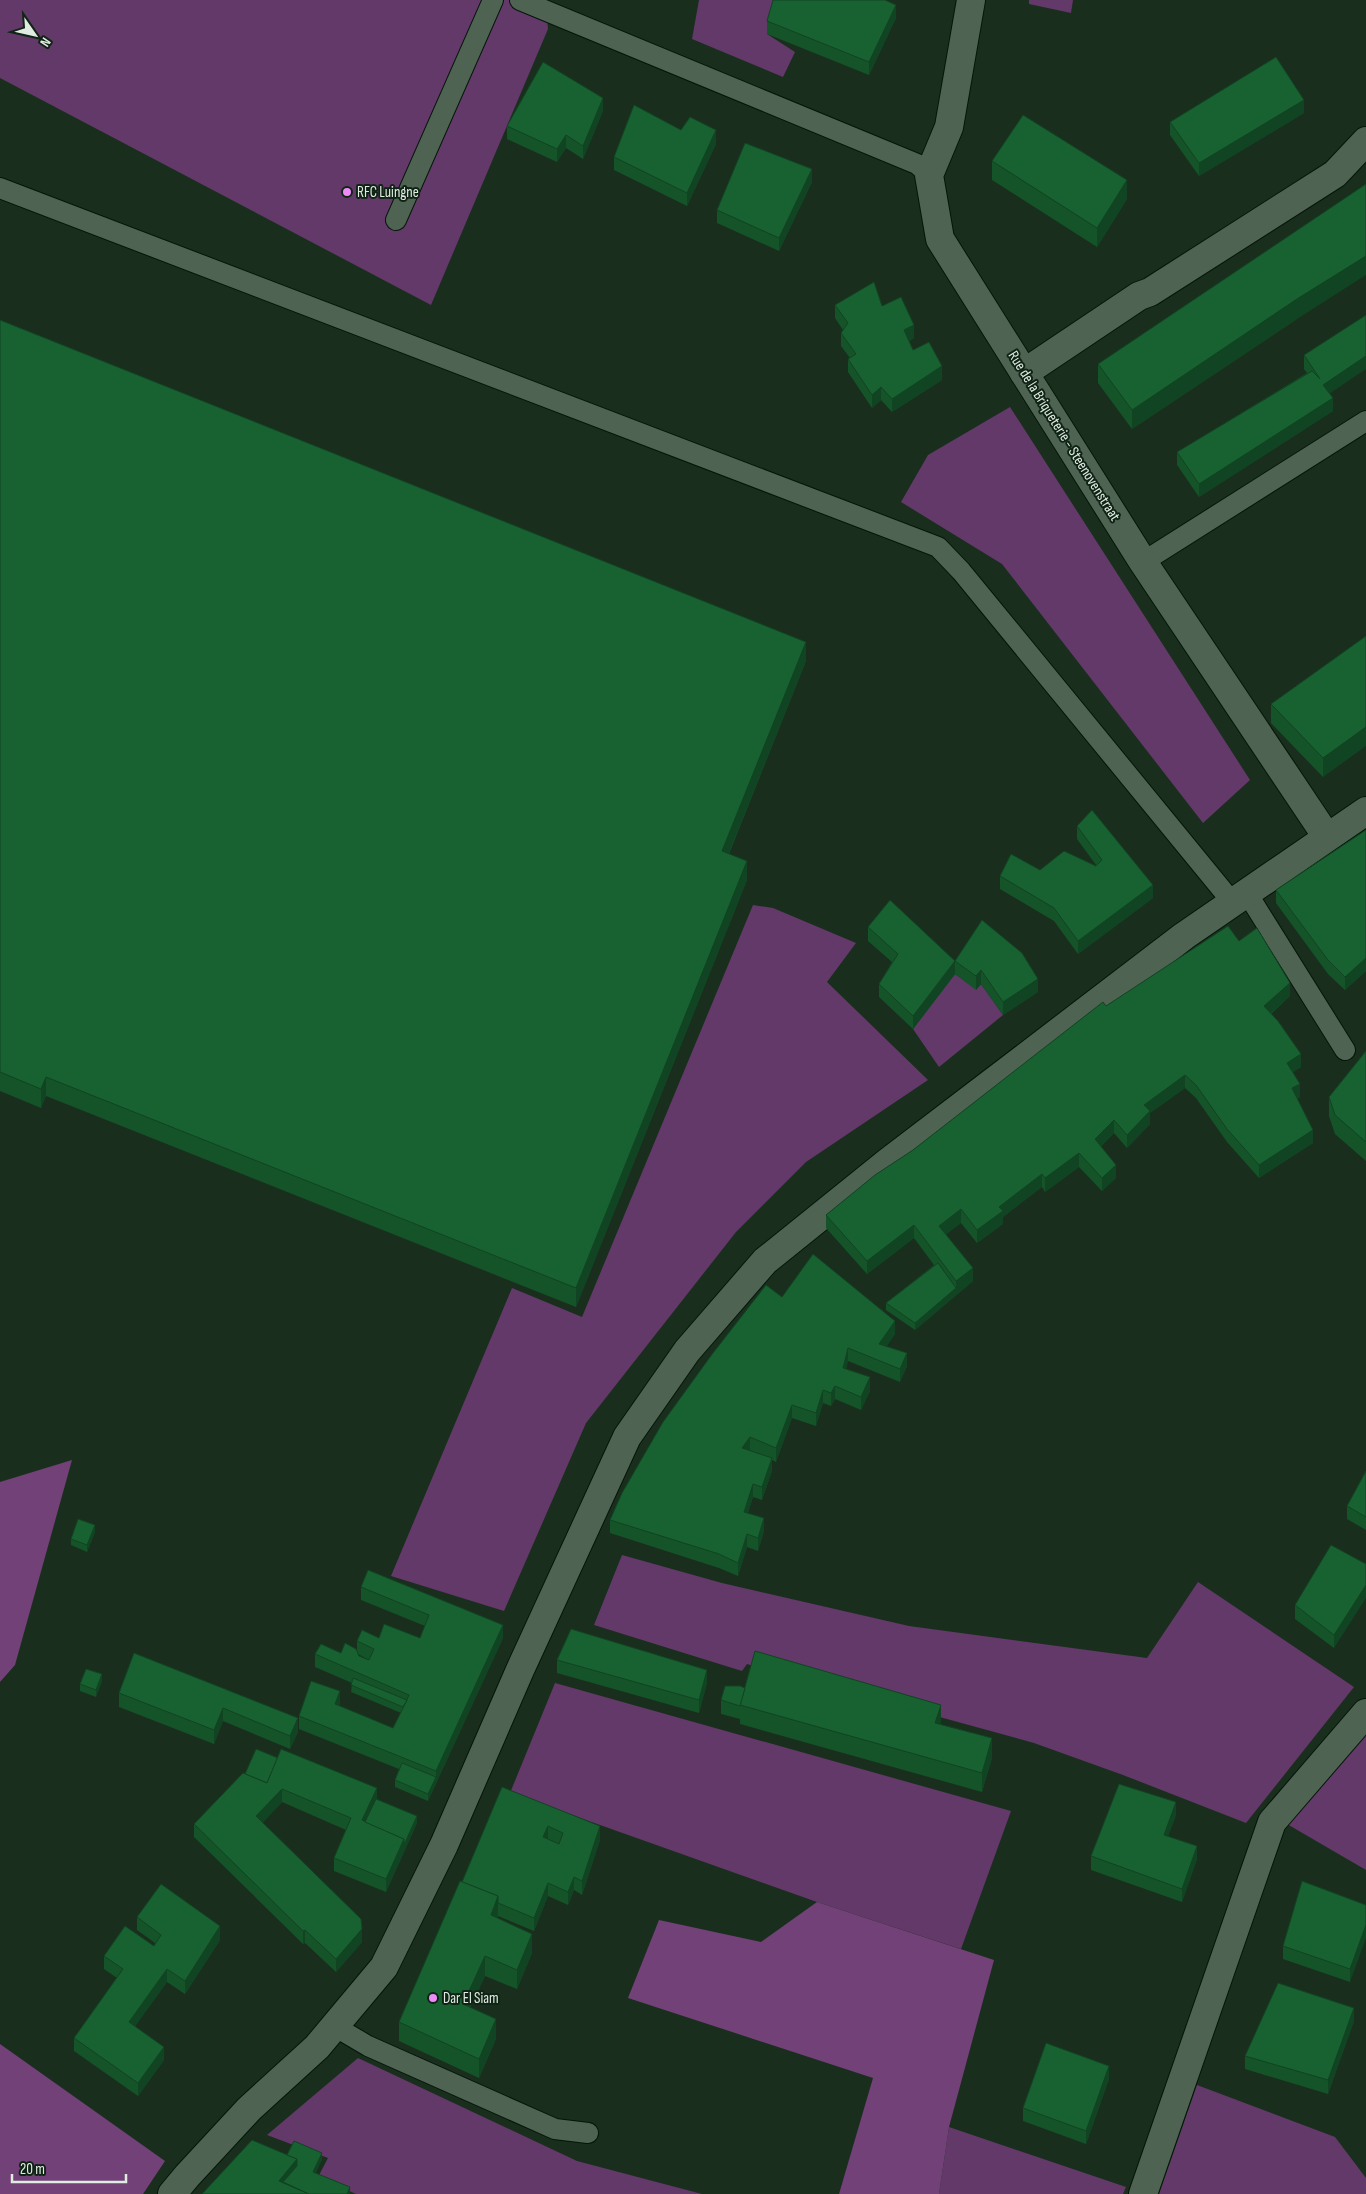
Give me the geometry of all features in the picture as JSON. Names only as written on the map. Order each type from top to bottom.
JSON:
[{"type":"street","points":[[929,175],[949,127],[971,0]]},
{"type":"street","points":[[1024,373],[1139,296],[1150,292],[1336,174],[1366,141]]},
{"type":"street","name":"Rue de la Briqueterie - Steenovenstraat","points":[[929,175],[940,239],[1144,562],[1327,837]]},
{"type":"street","points":[[172,2194],[249,2109],[317,2047],[384,1967],[444,1845],[520,1670],[627,1437],[687,1352],[764,1261],[888,1162],[1184,936],[1366,811]]},
{"type":"street","points":[[1143,2194],[1272,1822],[1366,1714]]},
{"type":"lane","points":[[396,220],[493,0]]},
{"type":"lane","points":[[520,0],[916,164],[929,175]]},
{"type":"lane","points":[[0,188],[938,547],[961,571],[1240,898],[1345,1050]]},
{"type":"lane","points":[[1144,562],[1366,421]]},
{"type":"lane","points":[[334,2026],[368,2046],[555,2129],[588,2133]]},
{"type":"shaded area","name":"RFC Luingne","points":[[0,0],[545,0],[548,29],[431,305],[0,78]]},
{"type":"shaded area","points":[[699,0],[777,0],[767,34],[795,52],[783,77],[692,39]]},
{"type":"shaded area","points":[[1029,0],[1073,0],[1071,13],[1029,4]]},
{"type":"shaded area","points":[[1010,407],[1250,780],[1203,823],[1002,564],[901,502],[928,455]]},
{"type":"shaded area","points":[[753,905],[773,908],[856,943],[827,982],[928,1080],[806,1162],[736,1232],[586,1423],[504,1611],[391,1576],[512,1288],[582,1317]]},
{"type":"shaded area","points":[[955,974],[976,989],[981,984],[1003,1015],[939,1067],[913,1029]]},
{"type":"shaded area","points":[[72,1460],[15,1665],[0,1682],[0,1482]]},
{"type":"shaded area","points":[[622,1555],[722,1583],[909,1626],[1147,1658],[1198,1582],[1354,1687],[1246,1823],[1034,1743],[747,1664],[742,1671],[594,1625]]},
{"type":"shaded area","points":[[555,1683],[1011,1811],[961,1949],[817,1902],[510,1793]]},
{"type":"shaded area","points":[[1366,1730],[1366,1870],[1287,1824]]},
{"type":"shaded area","points":[[817,1902],[994,1960],[949,2127],[939,2194],[839,2194],[873,2078],[628,1998],[659,1920],[761,1942]]},
{"type":"shaded area","points":[[0,2044],[165,2161],[143,2194],[0,2194]]},
{"type":"shaded area","points":[[358,2058],[577,2161],[702,2194],[356,2194],[318,2177],[328,2158],[267,2135]]},
{"type":"shaded area","points":[[1197,2085],[1335,2137],[1366,2178],[1366,2194],[1159,2194]]},
{"type":"shaded area","points":[[949,2127],[1126,2187],[1123,2194],[939,2194]]},
{"type":"building","points":[[773,0],[885,0],[896,5],[869,62],[767,21]]},
{"type":"building","points":[[1276,57],[1304,100],[1199,163],[1170,122]]},
{"type":"building","points":[[543,62],[603,98],[583,146],[566,135],[557,149],[507,126]]},
{"type":"building","points":[[634,105],[681,130],[690,117],[716,130],[687,193],[614,157]]},
{"type":"building","points":[[1023,115],[1127,180],[1097,228],[992,161]]},
{"type":"building","points":[[745,143],[812,169],[779,238],[717,210]]},
{"type":"building","points":[[1366,184],[1366,256],[1297,299],[1132,410],[1098,364]]},
{"type":"building","points":[[874,282],[882,306],[901,297],[914,325],[904,330],[913,350],[929,342],[942,366],[892,399],[881,387],[872,395],[848,359],[856,354],[841,333],[848,323],[835,305]]},
{"type":"building","points":[[1366,315],[1366,356],[1323,385],[1333,398],[1199,484],[1177,452],[1312,371],[1320,379],[1304,355]]},
{"type":"building","points":[[0,320],[806,642],[722,851],[747,861],[576,1288],[46,1077],[41,1089],[0,1072]]},
{"type":"building","points":[[1366,636],[1366,727],[1323,758],[1271,704]]},
{"type":"building","points":[[1092,810],[1153,885],[1078,941],[1054,908],[1000,876],[1011,854],[1040,870],[1064,851],[1096,866],[1102,860],[1077,826]]},
{"type":"building","points":[[1366,830],[1366,958],[1345,977],[1328,960],[1276,890]]},
{"type":"building","points":[[890,900],[955,961],[913,1016],[879,984],[898,954],[868,927]]},
{"type":"building","points":[[982,920],[1022,953],[1038,979],[1003,1002],[981,970],[976,976],[955,961]]},
{"type":"building","points":[[1228,926],[1239,941],[1257,928],[1290,983],[1264,1006],[1278,1021],[1301,1054],[1287,1063],[1300,1084],[1292,1088],[1313,1130],[1259,1165],[1227,1129],[1196,1085],[1185,1075],[1144,1105],[1150,1111],[1127,1135],[1114,1120],[1095,1139],[1116,1165],[1102,1178],[1079,1153],[1045,1178],[1042,1174],[999,1207],[1003,1211],[977,1230],[961,1209],[939,1226],[973,1268],[956,1281],[914,1225],[867,1261],[826,1215],[875,1175],[913,1150],[1103,1002],[1106,1006]]},
{"type":"building","points":[[1366,1051],[1366,1142],[1335,1115],[1329,1097]]},
{"type":"building","points":[[813,1254],[895,1321],[879,1344],[907,1353],[900,1369],[848,1348],[843,1368],[870,1377],[861,1397],[835,1386],[831,1393],[823,1390],[816,1413],[792,1405],[776,1448],[750,1437],[742,1448],[772,1458],[762,1487],[753,1484],[744,1512],[764,1518],[758,1538],[747,1534],[738,1563],[719,1554],[610,1520],[622,1493],[663,1422],[713,1353],[766,1285],[782,1297]]},
{"type":"building","points":[[938,1263],[956,1288],[915,1323],[886,1303]]},
{"type":"building","points":[[1366,1471],[1366,1517],[1347,1506]]},
{"type":"building","points":[[78,1519],[95,1525],[87,1545],[71,1539]]},
{"type":"building","points":[[1331,1545],[1366,1564],[1366,1585],[1334,1635],[1295,1605]]},
{"type":"building","points":[[368,1570],[503,1625],[436,1771],[299,1716],[311,1681],[340,1691],[335,1704],[393,1728],[406,1702],[409,1695],[315,1654],[321,1644],[341,1653],[345,1643],[356,1649],[359,1656],[369,1660],[374,1649],[357,1641],[362,1630],[379,1638],[384,1624],[420,1638],[429,1615],[361,1587]]},
{"type":"building","points":[[571,1629],[707,1670],[699,1700],[557,1660]]},
{"type":"building","points":[[755,1651],[941,1705],[935,1723],[992,1738],[982,1773],[740,1705]]},
{"type":"building","points":[[134,1653],[298,1718],[290,1736],[223,1708],[214,1730],[119,1693]]},
{"type":"building","points":[[86,1669],[102,1674],[96,1690],[80,1684]]},
{"type":"building","points":[[353,1678],[407,1700],[403,1707],[351,1685]]},
{"type":"building","points":[[725,1686],[745,1688],[740,1706],[721,1700]]},
{"type":"building","points":[[256,1749],[278,1758],[267,1783],[245,1774]]},
{"type":"building","points":[[281,1749],[377,1788],[362,1820],[404,1839],[386,1879],[334,1858],[351,1818],[282,1789],[256,1816],[361,1919],[362,1929],[336,1959],[305,1930],[303,1931],[194,1824],[243,1773],[267,1783]]},
{"type":"building","points":[[402,1763],[436,1777],[428,1794],[395,1780]]},
{"type":"building","points":[[1119,1784],[1176,1802],[1164,1835],[1197,1846],[1182,1889],[1091,1856]]},
{"type":"building","points":[[502,1787],[600,1826],[582,1881],[574,1877],[568,1892],[548,1883],[534,1918],[498,1903],[498,1896],[462,1882]],"holes":[[[548,1826],[563,1833],[559,1844],[543,1837]]]},
{"type":"building","points":[[376,1799],[417,1816],[404,1845],[404,1839],[365,1822]]},
{"type":"building","points":[[460,1881],[498,1896],[491,1915],[532,1934],[517,1970],[485,1956],[463,2004],[496,2019],[479,2059],[399,2022]]},
{"type":"building","points":[[1302,1881],[1366,1905],[1366,1925],[1350,1969],[1283,1946]]},
{"type":"building","points":[[161,1884],[220,1926],[185,1981],[167,1969],[129,2022],[164,2047],[138,2083],[74,2038],[123,1969],[104,1956],[125,1926],[154,1946],[161,1935],[137,1917]]},
{"type":"building","points":[[1278,1983],[1354,2008],[1328,2080],[1245,2056]]},
{"type":"building","points":[[1046,2043],[1109,2066],[1086,2131],[1023,2108]]},
{"type":"building","points":[[252,2140],[297,2159],[279,2181],[309,2194],[202,2194]]},
{"type":"building","points":[[294,2141],[322,2153],[313,2172],[350,2187],[347,2194],[309,2194],[283,2182],[297,2166],[297,2159],[287,2155]]},
{"type":"place","name":"RFC Luingne","points":[[347,192]]},
{"type":"place","name":"Dar El Siam","points":[[433,1998]]}]
